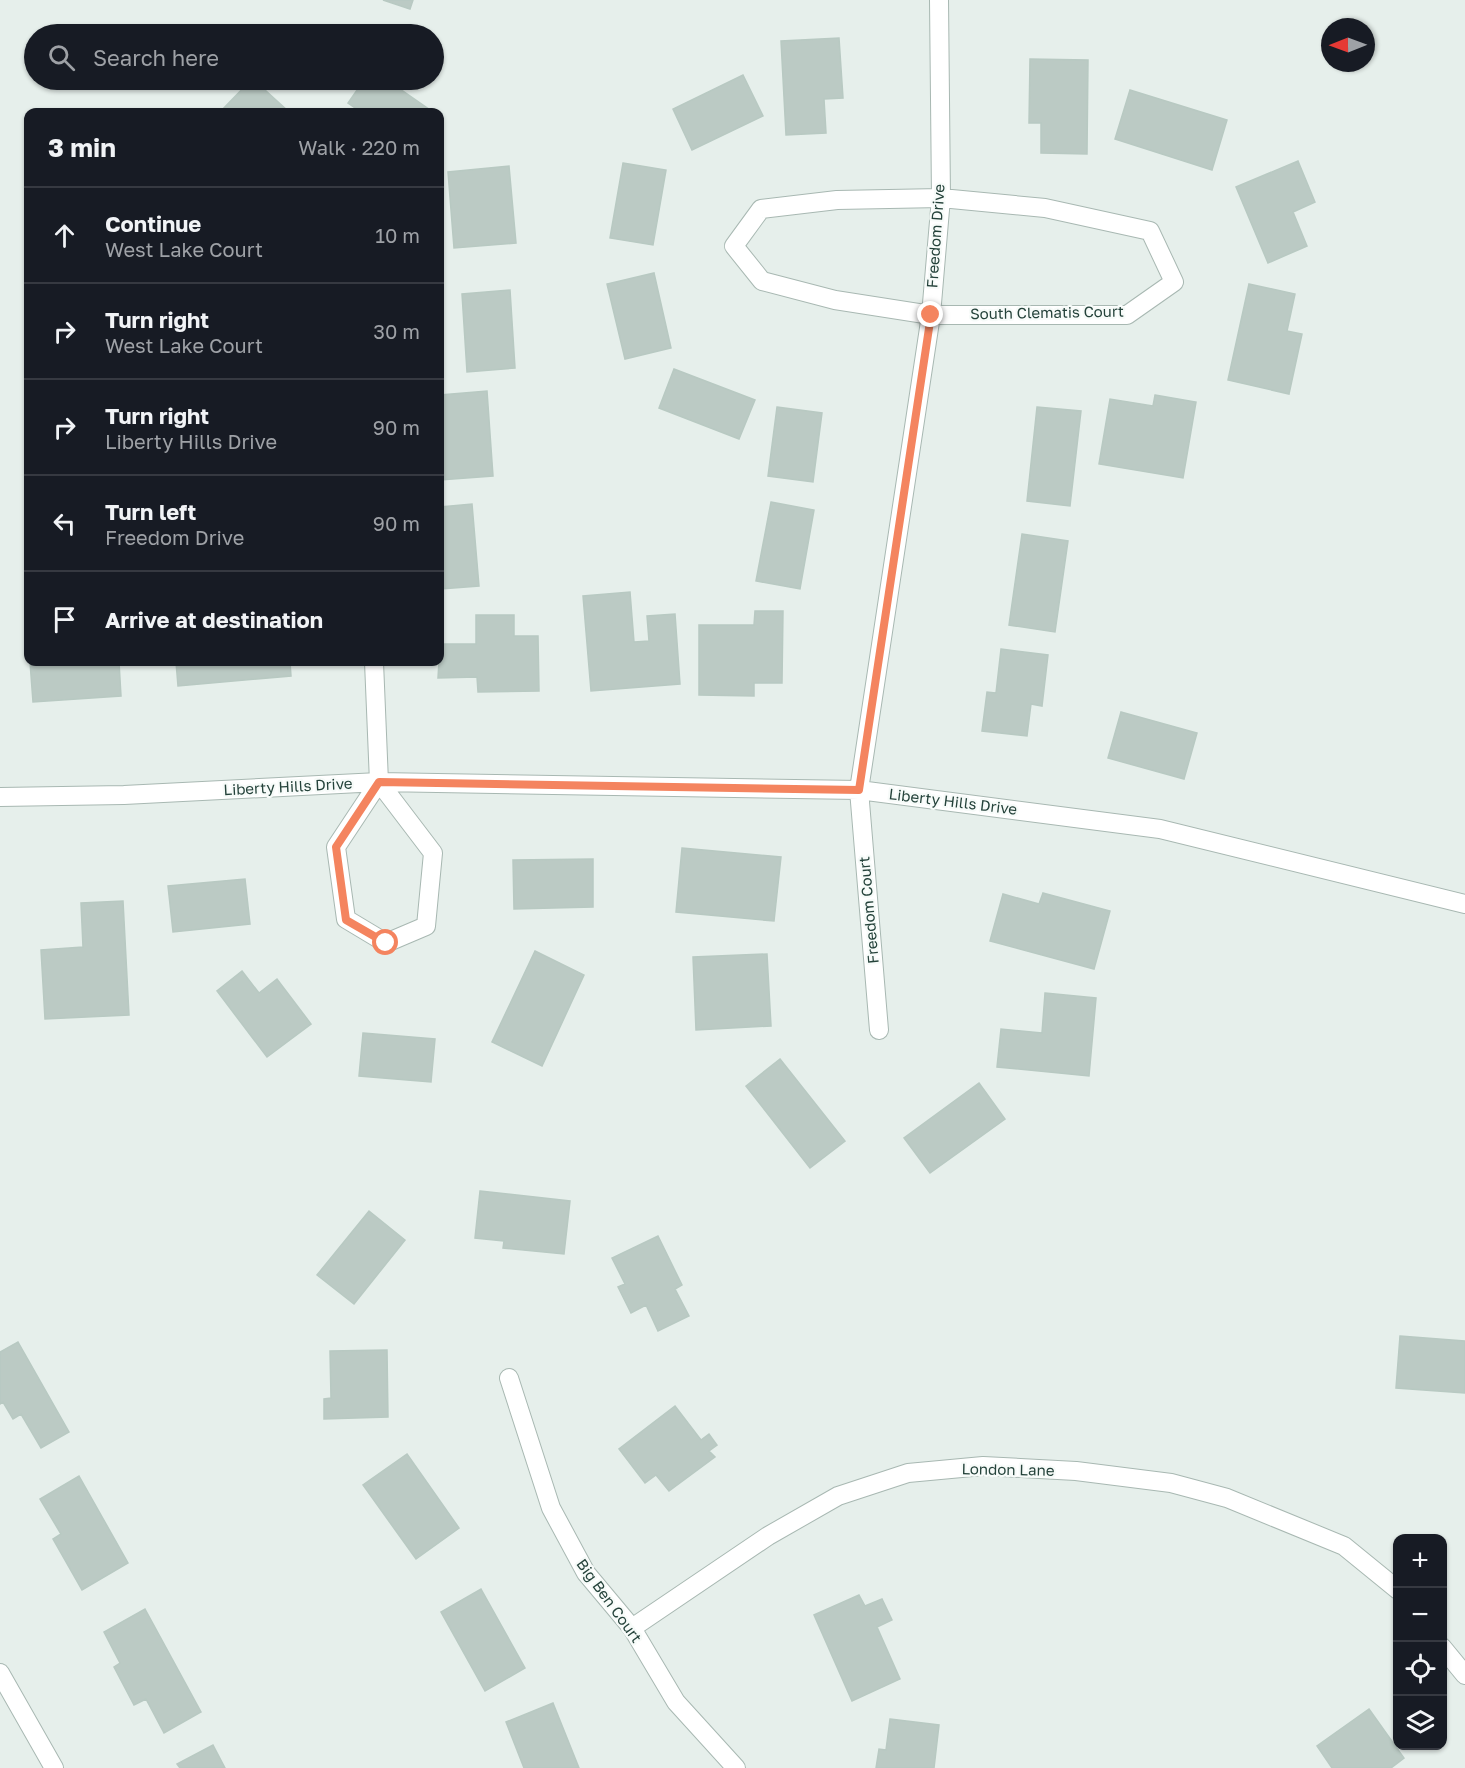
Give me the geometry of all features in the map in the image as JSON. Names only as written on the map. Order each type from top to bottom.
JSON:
[{"type":"street","name":"Freedom Drive","points":[[859,790],[931,315],[941,198],[939,0]]},
{"type":"street","points":[[931,315],[835,300],[762,281],[734,246],[761,209],[837,200],[941,198]]},
{"type":"street","name":"South Clematis Court","points":[[931,315],[1127,315],[1174,282],[1150,231],[1045,208],[941,198]]},
{"type":"street","points":[[374,666],[379,782],[433,853],[426,926],[386,943],[346,920],[336,847],[379,782]]},
{"type":"street","name":"Liberty Hills Drive","points":[[0,797],[124,795],[379,782],[859,790],[1160,829],[1465,904]]},
{"type":"street","name":"Freedom Court","points":[[859,790],[879,1030]]},
{"type":"street","name":"Big Ben Court","points":[[509,1378],[551,1508],[585,1573],[632,1628],[676,1702],[736,1768]]},
{"type":"street","name":"London Lane","points":[[632,1628],[768,1536],[838,1496],[908,1473],[983,1466],[1076,1471],[1171,1483],[1227,1498],[1344,1546],[1396,1588]]},
{"type":"street","points":[[1447,1652],[1465,1675]]},
{"type":"street","points":[[0,1673],[54,1768]]},
{"type":"building","points":[[383,0],[413,0],[410,9]]},
{"type":"building","points":[[839,38],[843,98],[824,99],[826,133],[786,135],[781,41]]},
{"type":"building","points":[[1030,59],[1088,60],[1087,154],[1041,153],[1041,123],[1029,123]]},
{"type":"building","points":[[743,75],[763,116],[692,150],[673,109]]},
{"type":"building","points":[[241,90],[265,90],[285,108],[224,108]]},
{"type":"building","points":[[357,90],[401,90],[427,108],[355,108],[348,103]]},
{"type":"building","points":[[1130,90],[1227,120],[1212,170],[1115,139]]},
{"type":"building","points":[[1298,161],[1315,202],[1293,212],[1307,246],[1268,263],[1236,187]]},
{"type":"building","points":[[623,163],[666,170],[653,245],[610,238]]},
{"type":"building","points":[[509,166],[516,243],[454,248],[448,172]]},
{"type":"building","points":[[654,273],[671,348],[625,359],[607,284]]},
{"type":"building","points":[[1249,284],[1295,294],[1287,331],[1302,334],[1289,394],[1228,380]]},
{"type":"building","points":[[510,290],[515,368],[467,372],[462,294]]},
{"type":"building","points":[[674,369],[755,400],[739,439],[659,408]]},
{"type":"building","points":[[487,391],[493,476],[444,480],[444,395]]},
{"type":"building","points":[[1155,395],[1196,402],[1183,478],[1099,464],[1110,399],[1153,406]]},
{"type":"building","points":[[777,407],[822,413],[813,482],[768,476]]},
{"type":"building","points":[[1037,407],[1081,411],[1070,506],[1027,501]]},
{"type":"building","points":[[771,502],[814,510],[800,589],[756,581]]},
{"type":"building","points":[[472,504],[479,586],[444,589],[444,507]]},
{"type":"building","points":[[1022,534],[1068,541],[1055,632],[1009,625]]},
{"type":"building","points":[[630,592],[634,642],[649,641],[647,616],[675,614],[680,684],[591,691],[583,596]]},
{"type":"building","points":[[755,611],[783,611],[782,683],[754,683],[754,696],[699,695],[699,625],[754,625]]},
{"type":"building","points":[[476,615],[514,615],[514,636],[538,636],[539,691],[478,692],[477,677],[438,678],[439,666],[444,666],[444,644],[476,644]]},
{"type":"building","points":[[1001,649],[1048,655],[1042,706],[1031,704],[1027,736],[982,731],[987,692],[996,693]]},
{"type":"building","points":[[30,666],[119,666],[121,696],[33,702]]},
{"type":"building","points":[[176,666],[290,666],[291,676],[178,686]]},
{"type":"building","points":[[1121,712],[1197,733],[1184,779],[1108,758]]},
{"type":"building","points":[[682,848],[781,857],[774,921],[676,912]]},
{"type":"building","points":[[593,859],[593,907],[514,909],[513,860]]},
{"type":"building","points":[[245,879],[250,924],[173,932],[168,886]]},
{"type":"building","points":[[1043,893],[1110,911],[1094,969],[990,941],[1003,894],[1039,904]]},
{"type":"building","points":[[123,901],[129,1015],[45,1019],[41,950],[83,947],[81,903]]},
{"type":"building","points":[[535,951],[584,975],[542,1066],[492,1042]]},
{"type":"building","points":[[767,954],[771,1026],[696,1030],[693,957]]},
{"type":"building","points":[[242,971],[259,993],[277,979],[311,1024],[267,1057],[217,991]]},
{"type":"building","points":[[1045,993],[1096,998],[1089,1076],[997,1067],[1001,1029],[1042,1033]]},
{"type":"building","points":[[363,1033],[435,1039],[431,1082],[359,1076]]},
{"type":"building","points":[[780,1059],[845,1141],[810,1168],[746,1086]]},
{"type":"building","points":[[979,1083],[1005,1119],[930,1173],[904,1138]]},
{"type":"building","points":[[480,1191],[570,1201],[564,1254],[503,1248],[504,1241],[475,1238]]},
{"type":"building","points":[[369,1211],[405,1240],[354,1304],[317,1275]]},
{"type":"building","points":[[658,1236],[682,1285],[675,1289],[689,1316],[658,1331],[646,1305],[631,1313],[618,1287],[625,1284],[612,1258]]},
{"type":"building","points":[[1400,1336],[1465,1341],[1465,1393],[1396,1388]]},
{"type":"building","points":[[18,1342],[69,1432],[41,1448],[21,1414],[13,1419],[3,1402],[0,1404],[0,1352]]},
{"type":"building","points":[[387,1350],[388,1417],[324,1419],[324,1399],[331,1398],[330,1351]]},
{"type":"building","points":[[675,1406],[701,1440],[709,1434],[717,1445],[709,1451],[715,1457],[669,1491],[656,1475],[645,1483],[619,1449]]},
{"type":"building","points":[[407,1454],[459,1528],[416,1559],[363,1485]]},
{"type":"building","points":[[79,1476],[128,1563],[82,1590],[53,1539],[61,1534],[40,1499]]},
{"type":"building","points":[[481,1589],[525,1668],[485,1691],[441,1612]]},
{"type":"building","points":[[859,1595],[865,1606],[882,1599],[892,1620],[877,1627],[900,1679],[852,1701],[814,1615]]},
{"type":"building","points":[[145,1609],[201,1712],[164,1733],[146,1699],[134,1705],[114,1667],[120,1663],[104,1632]]},
{"type":"building","points":[[553,1703],[579,1768],[524,1768],[506,1722]]},
{"type":"building","points":[[1369,1709],[1393,1743],[1393,1750],[1398,1750],[1404,1758],[1391,1768],[1332,1768],[1317,1746]]},
{"type":"building","points":[[890,1719],[939,1725],[934,1768],[876,1768],[879,1749],[886,1750]]},
{"type":"building","points":[[213,1745],[225,1768],[180,1768],[177,1764]]},
{"type":"route","points":[[386,943],[346,920],[336,847],[379,782],[859,790],[931,315]]}]
